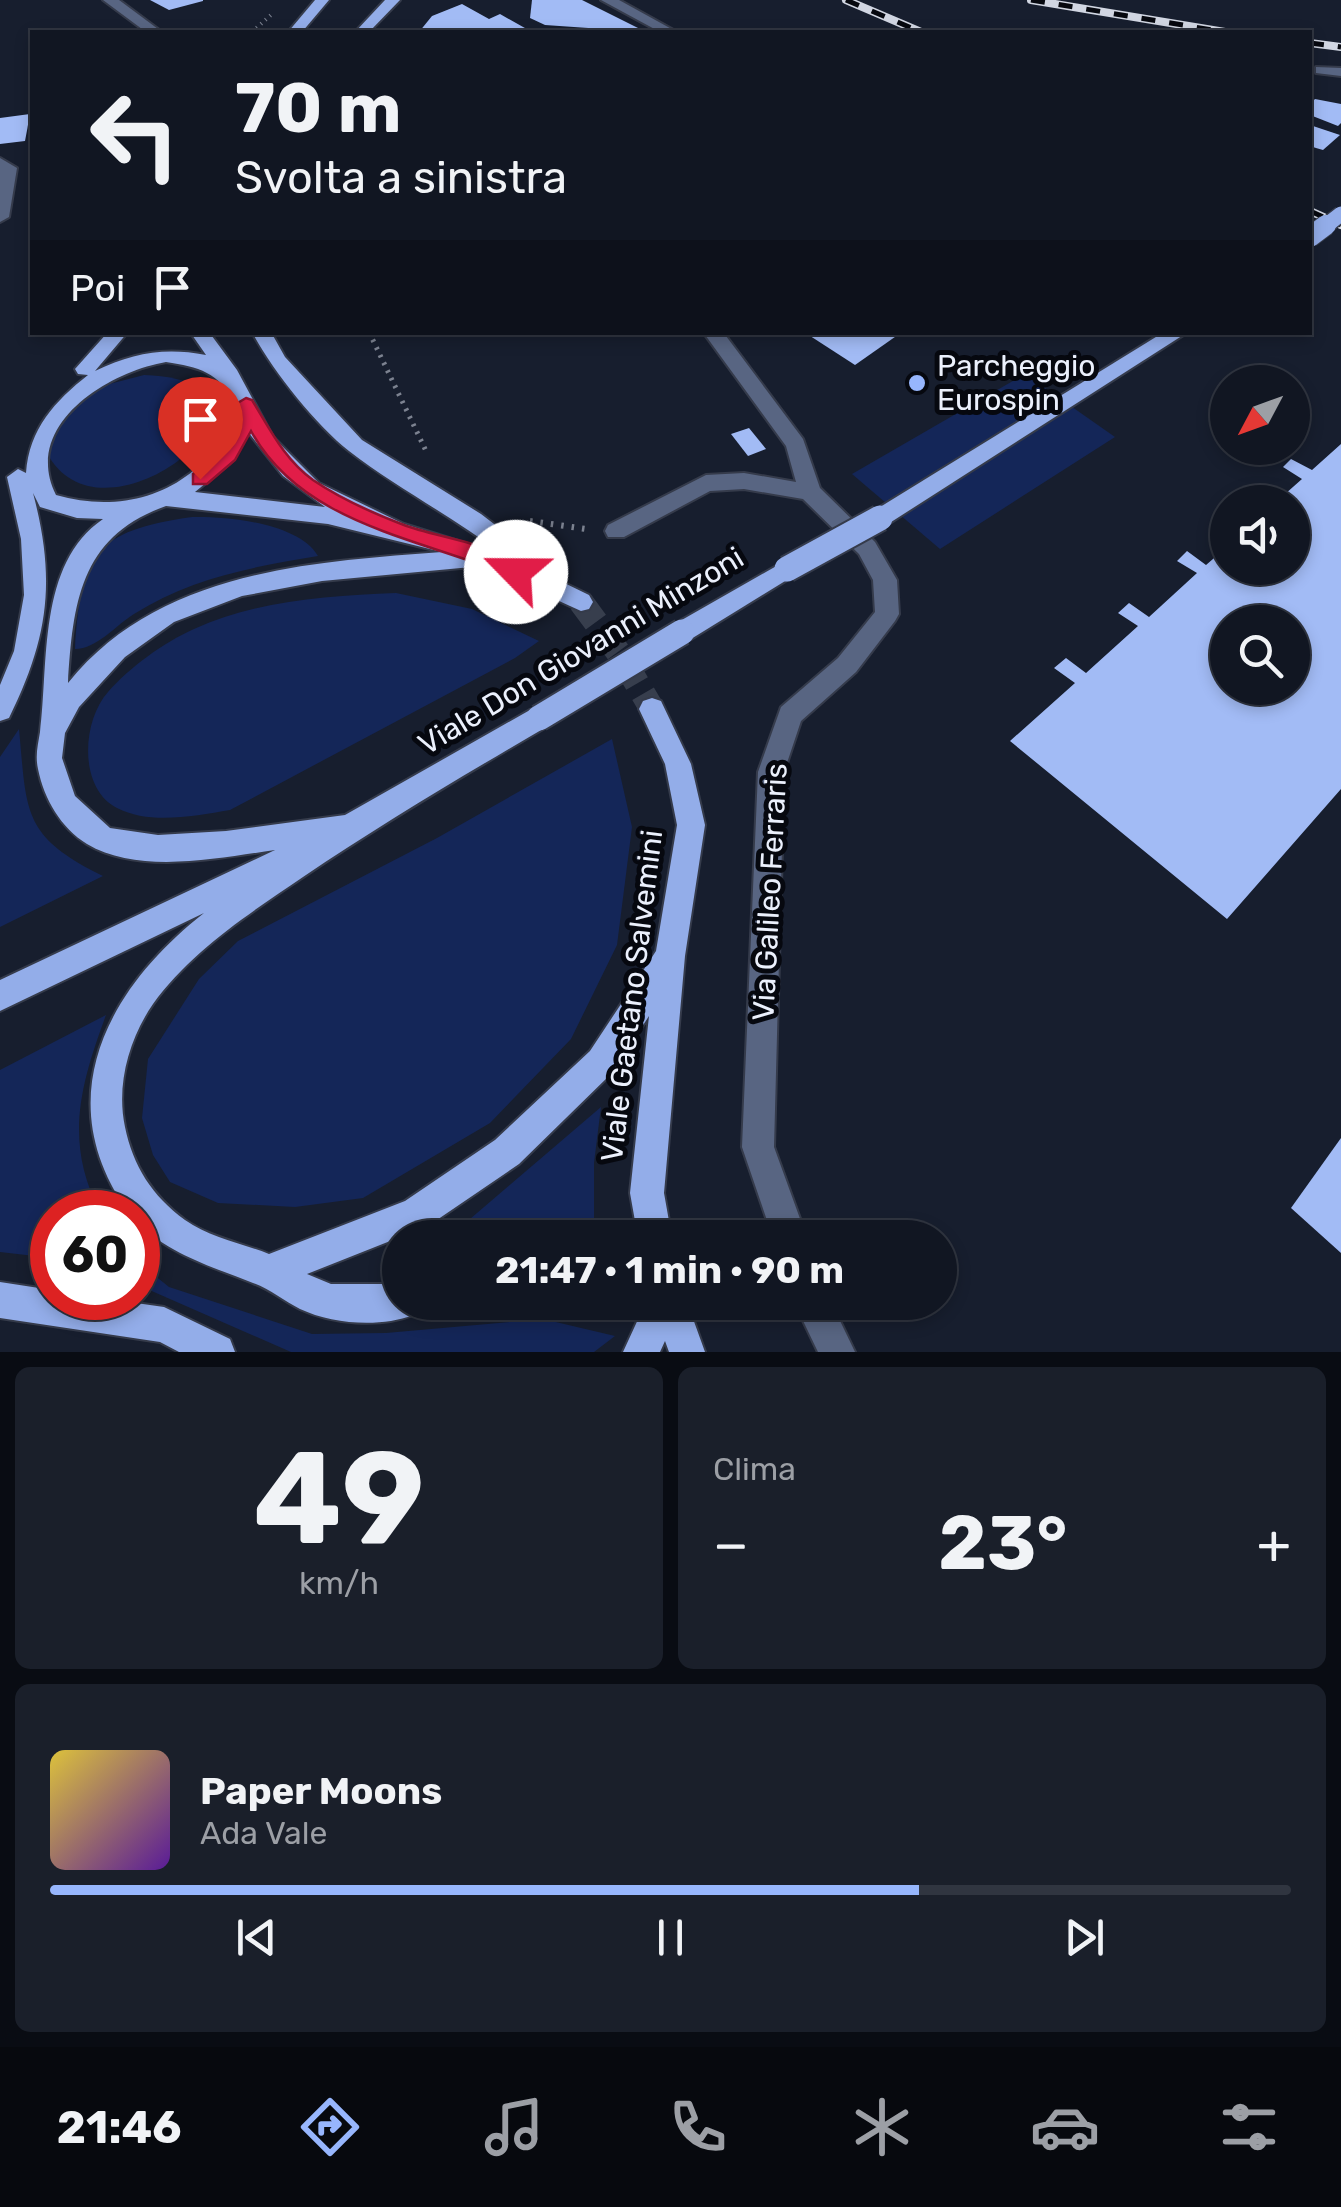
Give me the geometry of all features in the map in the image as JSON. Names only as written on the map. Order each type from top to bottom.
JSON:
[{"type":"main road","points":[[297,30],[322,0]]},
{"type":"main road","points":[[364,30],[394,0]]},
{"type":"main road","points":[[1312,236],[1341,214]]},
{"type":"main road","points":[[36,406],[78,376],[116,335]]},
{"type":"main road","points":[[201,335],[236,382],[272,452],[306,485],[396,530]]},
{"type":"main road","points":[[0,710],[15,683],[33,631],[35,543],[15,467],[32,493],[77,510],[104,510],[159,499],[224,500],[396,530],[484,557],[581,602],[474,520],[355,445],[277,362],[263,335]]},
{"type":"main road","name":"Viale Don Giovanni Minzoni","points":[[0,996],[353,827],[786,568],[964,468],[1174,335]]},
{"type":"main road","points":[[78,376],[130,358],[181,356],[222,370],[236,382]]},
{"type":"main road","points":[[246,404],[243,429],[228,455],[200,479],[103,529],[77,561],[59,645],[50,776],[69,812],[104,838],[153,850],[353,827]]},
{"type":"main road","points":[[51,734],[83,683],[120,644],[162,617],[226,588],[307,573],[484,557]]},
{"type":"main road","name":"Viale Gaetano Salvemini","points":[[652,708],[678,764],[691,825],[670,956],[646,1193],[652,1220]]},
{"type":"main road","points":[[353,827],[176,953],[139,997],[116,1047],[105,1102],[111,1155],[134,1200],[174,1234],[270,1271],[327,1302],[382,1302]]},
{"type":"main road","points":[[270,1271],[416,1214],[508,1152],[601,1062],[670,956]]},
{"type":"main road","points":[[0,1300],[164,1324],[217,1352]]},
{"type":"main road","points":[[641,1352],[658,1320]]},
{"type":"main road","points":[[674,1320],[687,1352]]},
{"type":"street","points":[[110,0],[151,30]]},
{"type":"street","points":[[608,0],[666,30]]},
{"type":"street","points":[[1321,70],[1341,72]]},
{"type":"street","points":[[0,163],[9,168],[0,217]]},
{"type":"street","points":[[616,530],[706,483],[744,481],[810,492],[796,444],[714,335]]},
{"type":"street","name":"Via Galileo Ferraris","points":[[784,1220],[758,1147],[770,772],[790,715],[847,665],[887,614],[885,580],[868,548],[810,492]]},
{"type":"street","points":[[821,1320],[837,1352]]},
{"type":"path","points":[[369,335],[432,463]]},
{"type":"path","points":[[515,517],[551,527],[616,530]]},
{"type":"shaded area","points":[[1025,374],[1115,437],[940,549],[852,474]]},
{"type":"shaded area","points":[[144,375],[193,385],[211,405],[206,431],[183,457],[149,478],[111,488],[75,481],[47,453],[56,418],[94,388]]},
{"type":"shaded area","points":[[192,517],[242,520],[279,529],[309,545],[318,556],[246,570],[178,591],[127,619],[99,641],[75,649],[82,590],[99,553],[133,530]]},
{"type":"shaded area","points":[[396,593],[472,609],[539,641],[515,658],[230,810],[172,818],[144,816],[117,808],[95,786],[88,753],[99,704],[126,674],[159,648],[218,619],[268,606]]},
{"type":"shaded area","points":[[19,729],[24,782],[34,819],[57,848],[103,876],[0,927],[0,757]]},
{"type":"shaded area","points":[[612,739],[632,827],[617,945],[571,1039],[490,1123],[363,1198],[295,1207],[218,1203],[170,1182],[153,1155],[142,1118],[148,1059],[199,979],[238,941],[437,838]]},
{"type":"shaded area","points":[[106,1015],[89,1066],[80,1114],[82,1162],[91,1190],[30,1190],[30,1255],[0,1252],[0,1070]]},
{"type":"shaded area","points":[[601,1107],[594,1163],[594,1220],[469,1220]]},
{"type":"shaded area","points":[[160,1280],[169,1287],[312,1334],[386,1333],[547,1320],[615,1336],[594,1352],[291,1352],[160,1295]]},
{"type":"building","points":[[150,0],[203,0],[203,1],[169,10]]},
{"type":"building","points":[[532,0],[582,0],[642,30],[545,25],[530,18]]},
{"type":"building","points":[[462,4],[489,19],[500,14],[528,30],[421,30],[432,16]]},
{"type":"building","points":[[1315,99],[1341,104],[1341,123],[1338,126],[1312,116]]},
{"type":"building","points":[[30,114],[25,141],[0,144],[0,118]]},
{"type":"building","points":[[1312,126],[1340,135],[1323,150],[1312,147]]},
{"type":"building","points":[[809,335],[898,335],[855,365]]},
{"type":"building","points":[[749,428],[766,449],[748,456],[731,434]]},
{"type":"building","points":[[1341,444],[1341,789],[1227,919],[1010,741],[1075,683],[1054,668],[1066,658],[1086,673],[1138,626],[1118,613],[1129,603],[1149,617],[1197,573],[1177,561],[1187,551],[1206,565],[1210,562],[1210,585],[1310,585],[1310,485],[1295,485],[1302,479],[1283,467],[1302,465],[1312,470]]},
{"type":"building","points":[[1341,1138],[1341,1253],[1291,1208]]},
{"type":"tunnel","points":[[581,602],[621,656],[652,709]]},
{"type":"railway","points":[[846,0],[916,30]]},
{"type":"railway","points":[[1031,0],[1213,30]]},
{"type":"railway","points":[[1312,43],[1341,47]]},
{"type":"railway","points":[[1312,212],[1341,225]]},
{"type":"place","name":"Parcheggio Eurospin","points":[[917,383]]},
{"type":"route","points":[[200,479],[228,455],[243,429],[246,404],[272,452],[306,485],[396,530],[484,557],[516,572]]}]
